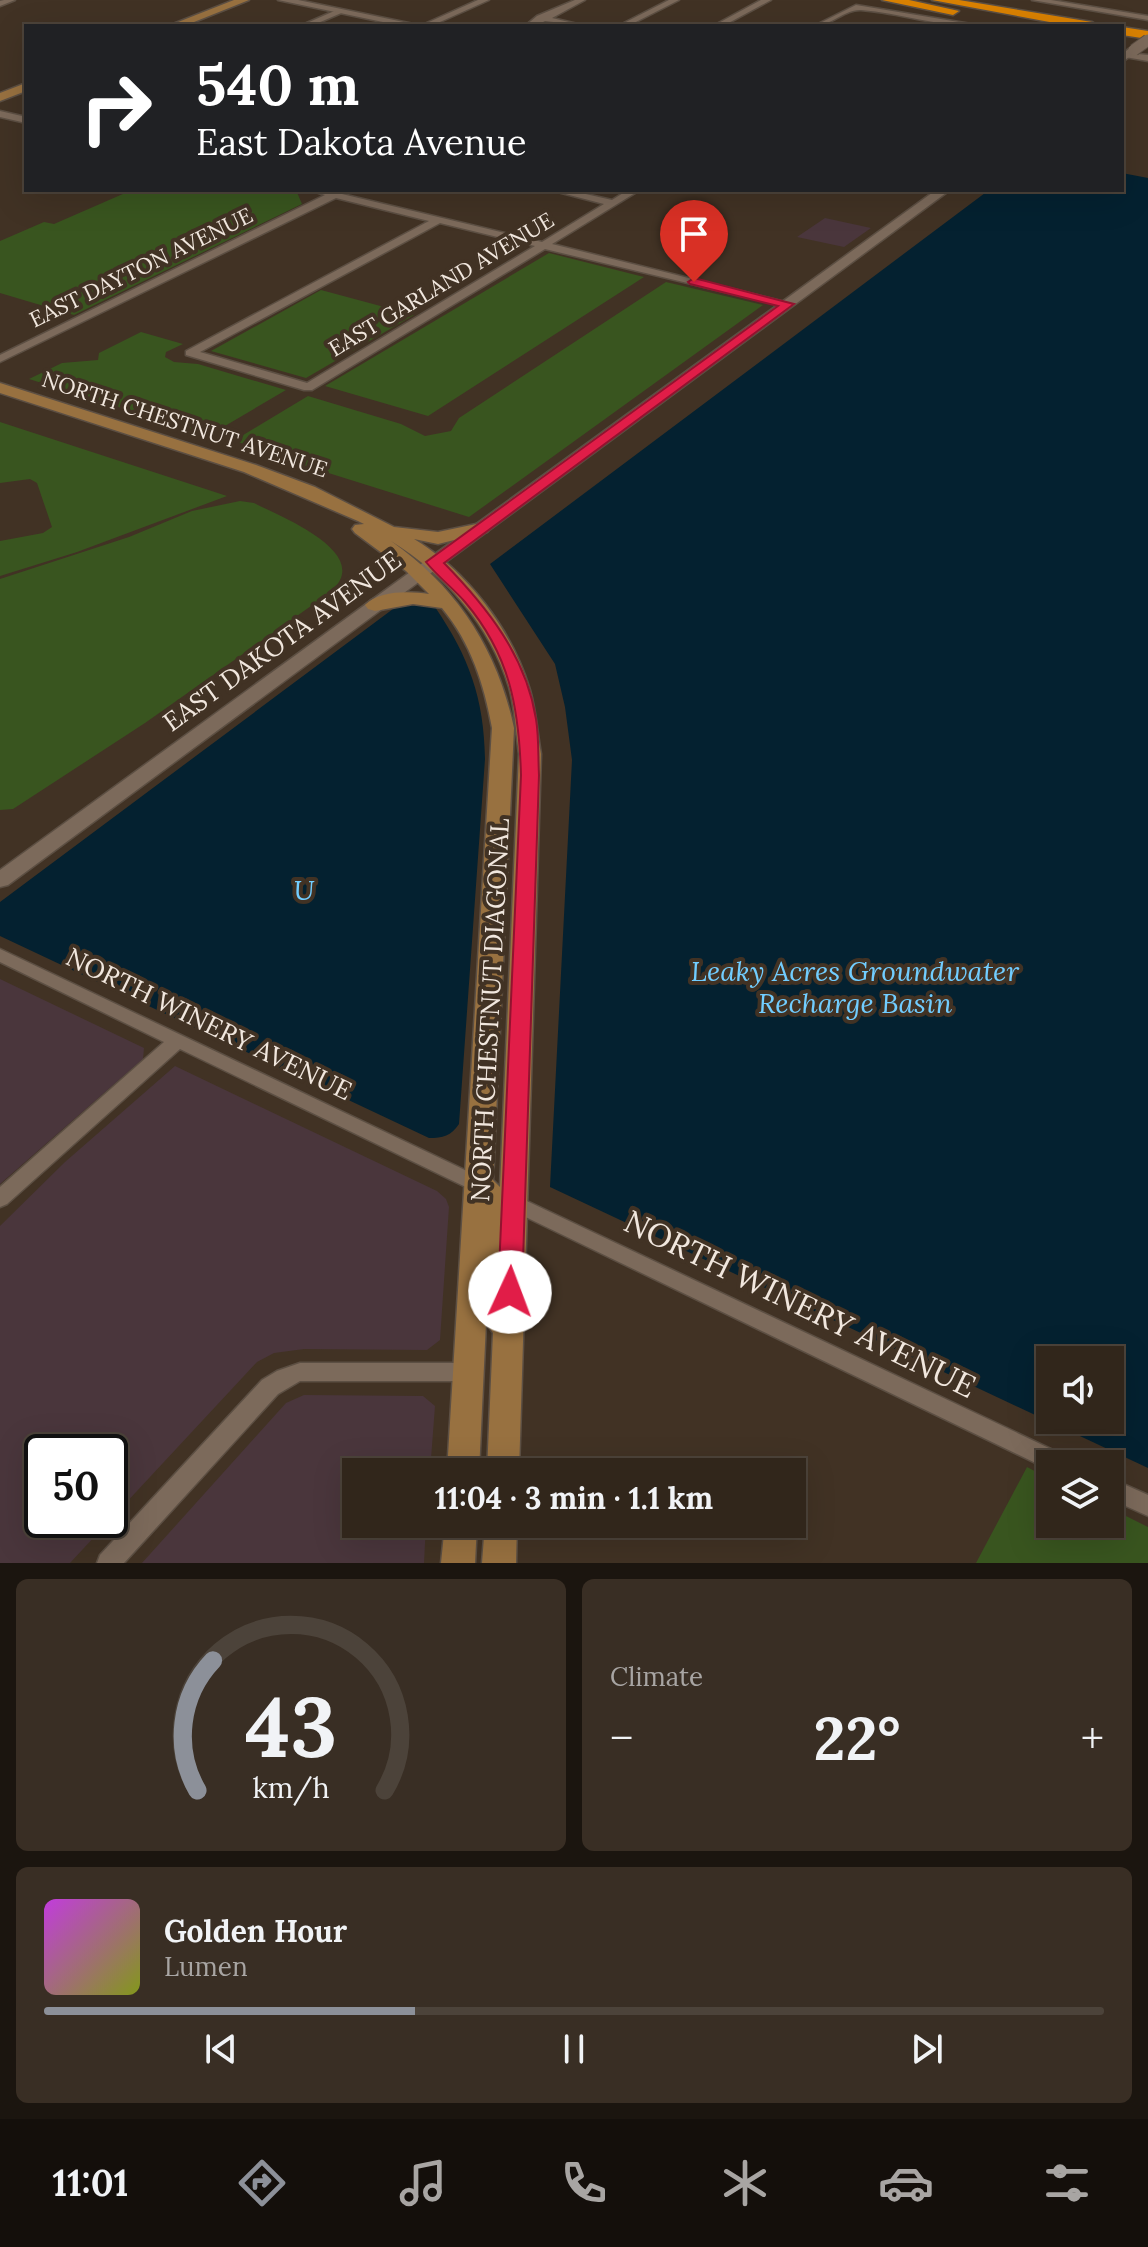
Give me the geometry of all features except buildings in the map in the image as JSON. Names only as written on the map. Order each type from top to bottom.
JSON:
[{"type":"highway","points":[[888,0],[1028,24]]},
{"type":"highway","points":[[938,0],[1080,24]]},
{"type":"highway","points":[[1124,32],[1148,40]]},
{"type":"highway","points":[[1124,40],[1148,40]]},
{"type":"main road","points":[[179,24],[244,0]]},
{"type":"main road","points":[[194,24],[258,0]]},
{"type":"main road","points":[[0,91],[24,82]]},
{"type":"main road","points":[[0,97],[24,88]]},
{"type":"main road","name":"NORTH CHESTNUT AVENUE","points":[[0,388],[192,456],[318,507],[427,567]]},
{"type":"main road","name":"NORTH CHESTNUT AVENUE","points":[[0,400],[296,484],[342,503],[385,526],[427,567]]},
{"type":"main road","points":[[385,526],[438,538],[481,528]]},
{"type":"main road","name":"NORTH CHESTNUT DIAGONAL","points":[[427,567],[471,633],[494,681],[504,737],[464,1458]]},
{"type":"main road","name":"NORTH CHESTNUT DIAGONAL","points":[[427,567],[472,600],[499,639],[516,675],[528,720],[530,775],[504,1458]]},
{"type":"main road","points":[[375,605],[403,597],[421,597],[451,605]]},
{"type":"main road","points":[[481,1186],[494,1199],[496,1206],[492,1288],[509,1353]]},
{"type":"main road","points":[[458,1563],[460,1538]]},
{"type":"main road","points":[[499,1563],[500,1538]]},
{"type":"street","points":[[0,4],[11,0]]},
{"type":"street","points":[[283,0],[410,24]]},
{"type":"street","points":[[426,24],[485,0]]},
{"type":"street","points":[[532,24],[581,0]]},
{"type":"street","points":[[626,24],[675,0]]},
{"type":"street","points":[[721,24],[767,0]]},
{"type":"street","points":[[1036,0],[1148,18]]},
{"type":"street","points":[[1071,6],[1081,0]]},
{"type":"street","points":[[822,24],[856,7],[960,24]]},
{"type":"street","points":[[309,24],[342,11]]},
{"type":"street","points":[[540,18],[572,24]]},
{"type":"street","points":[[917,24],[927,18]]},
{"type":"street","points":[[1128,55],[1148,40]]},
{"type":"street","points":[[1128,55],[1148,58]]},
{"type":"street","points":[[0,114],[24,120]]},
{"type":"street","points":[[338,192],[438,220],[788,304]]},
{"type":"street","name":"EAST DAYTON AVENUE","points":[[0,359],[338,192]]},
{"type":"street","points":[[564,192],[612,203]]},
{"type":"street","name":"EAST GARLAND AVENUE","points":[[438,220],[190,353],[308,387],[631,192]]},
{"type":"street","name":"EAST DAKOTA AVENUE","points":[[0,880],[941,192]]},
{"type":"street","name":"NORTH WINERY AVENUE","points":[[0,955],[481,1186]]},
{"type":"street","points":[[0,1199],[178,1040]]},
{"type":"street","name":"NORTH WINERY AVENUE","points":[[512,1202],[1036,1453]]},
{"type":"street","points":[[109,1563],[270,1387],[285,1377],[300,1372],[469,1372]]},
{"type":"street","points":[[1124,1495],[1148,1506]]},
{"type":"shaded area","points":[[825,218],[871,228],[844,247],[797,237]]},
{"type":"shaded area","points":[[0,979],[144,1048],[143,1059],[0,1184]]},
{"type":"shaded area","points":[[175,1066],[437,1191],[446,1199],[449,1207],[440,1340],[427,1350],[304,1349],[274,1353],[257,1362],[128,1501],[128,1434],[24,1434],[24,1538],[93,1538],[70,1563],[0,1563],[0,1226],[65,1162]]},
{"type":"shaded area","points":[[304,1395],[423,1396],[435,1406],[431,1458],[342,1458],[342,1538],[425,1538],[424,1563],[142,1563],[286,1403]]},
{"type":"green space","points":[[127,192],[297,192],[302,204],[74,315],[0,293],[0,241],[44,222],[54,224]]},
{"type":"green space","points":[[549,253],[644,277],[428,416],[325,386]]},
{"type":"green space","points":[[666,282],[763,305],[469,517],[255,450],[235,440],[308,396],[401,424],[425,436],[451,431],[459,418]]},
{"type":"green space","points":[[321,290],[414,315],[306,378],[211,351]]},
{"type":"green space","points":[[141,332],[183,344],[166,352],[165,357],[174,362],[198,364],[286,390],[213,433],[182,427],[29,379],[62,363],[98,360],[99,353]]},
{"type":"green space","points":[[0,422],[227,496],[77,552],[0,576],[0,541],[43,533],[52,527],[37,483],[30,479],[0,483]]},
{"type":"green space","points":[[240,501],[254,503],[280,515],[326,544],[337,555],[342,567],[338,584],[145,723],[13,809],[0,810],[0,579],[129,537],[192,511]]},
{"type":"green space","points":[[1027,1467],[1036,1472],[1036,1538],[1124,1538],[1124,1515],[1148,1527],[1148,1563],[976,1563]]},
{"type":"water","name":"Leaky Acres Groundwater Recharge Basin","points":[[1124,173],[1148,178],[1148,1468],[1124,1457],[1124,1450],[1110,1450],[1076,1434],[1124,1434],[1124,1346],[1036,1346],[1036,1415],[550,1187],[572,760],[555,664],[490,564],[986,192],[1124,192]]},
{"type":"water","name":"U","points":[[410,602],[435,607],[457,643],[478,697],[485,759],[459,1124],[450,1134],[434,1138],[0,936],[0,902],[397,606]]},
{"type":"route","points":[[510,1292],[530,775],[528,720],[516,675],[499,639],[472,600],[434,562],[788,304],[694,282]]}]
